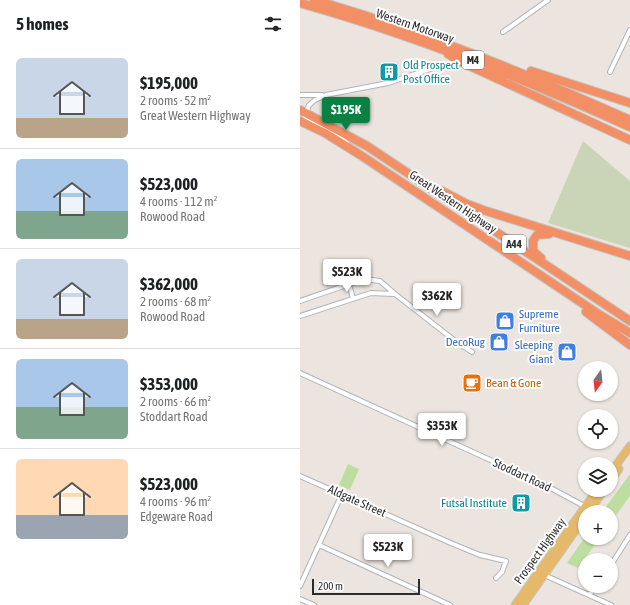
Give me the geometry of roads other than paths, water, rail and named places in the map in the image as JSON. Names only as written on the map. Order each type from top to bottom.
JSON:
[{"type":"highway","name":"Western Motorway","points":[[314,0],[402,27],[508,66],[630,120]]},
{"type":"highway","name":"Western Motorway","points":[[300,3],[429,43],[528,82],[630,127]]},
{"type":"highway","points":[[429,43],[460,62],[630,140]]},
{"type":"highway","points":[[508,66],[522,68],[630,103]]},
{"type":"highway","points":[[527,92],[567,115],[630,144]]},
{"type":"highway","name":"Great Western Highway","points":[[302,112],[351,137],[630,321]]},
{"type":"highway","name":"Great Western Highway","points":[[300,121],[352,149],[532,270],[630,333]]},
{"type":"highway","points":[[398,167],[466,204],[630,258]]},
{"type":"highway","points":[[572,282],[534,251],[532,244],[537,235],[549,234],[630,258]]},
{"type":"highway","points":[[512,256],[516,256],[518,254],[515,245]]},
{"type":"highway","points":[[532,270],[630,345]]},
{"type":"main road","points":[[618,462],[630,446]]},
{"type":"main road","points":[[618,470],[630,454]]},
{"type":"main road","name":"Prospect Highway","points":[[591,505],[598,497]]},
{"type":"main road","name":"Prospect Highway","points":[[523,605],[542,574],[578,523]]},
{"type":"main road","name":"Prospect Highway","points":[[515,605],[542,574],[578,526]]},
{"type":"street","points":[[503,32],[548,0]]},
{"type":"street","points":[[610,72],[630,30]]},
{"type":"street","points":[[300,96],[326,95],[388,83],[436,68]]},
{"type":"street","points":[[326,95],[314,100],[302,112],[308,119],[341,138],[352,149]]},
{"type":"street","points":[[300,301],[364,279],[377,280],[385,283],[395,294],[454,340],[472,352]]},
{"type":"street","points":[[349,285],[353,298]]},
{"type":"street","points":[[300,316],[371,293],[395,294]]},
{"type":"street","name":"Stoddart Road","points":[[300,373],[538,482],[581,505]]},
{"type":"street","name":"Aldgate Street","points":[[300,477],[342,494],[453,544],[480,555],[506,561],[502,572],[496,578]]},
{"type":"street","points":[[300,586],[342,494]]},
{"type":"street","points":[[618,556],[628,543],[630,535]]},
{"type":"street","points":[[319,545],[450,605]]},
{"type":"street","points":[[542,574],[611,605]]},
{"type":"street","points":[[300,599],[314,605]]},
{"type":"place","name":"Old Prospect Post Office","points":[[389,72]]},
{"type":"place","name":"Supreme Furniture","points":[[505,321]]},
{"type":"place","name":"DecoRug","points":[[499,342]]},
{"type":"place","name":"Sleeping Giant","points":[[567,352]]},
{"type":"place","name":"Bean & Gone","points":[[472,383]]},
{"type":"place","name":"Futsal Institute","points":[[521,503]]}]
